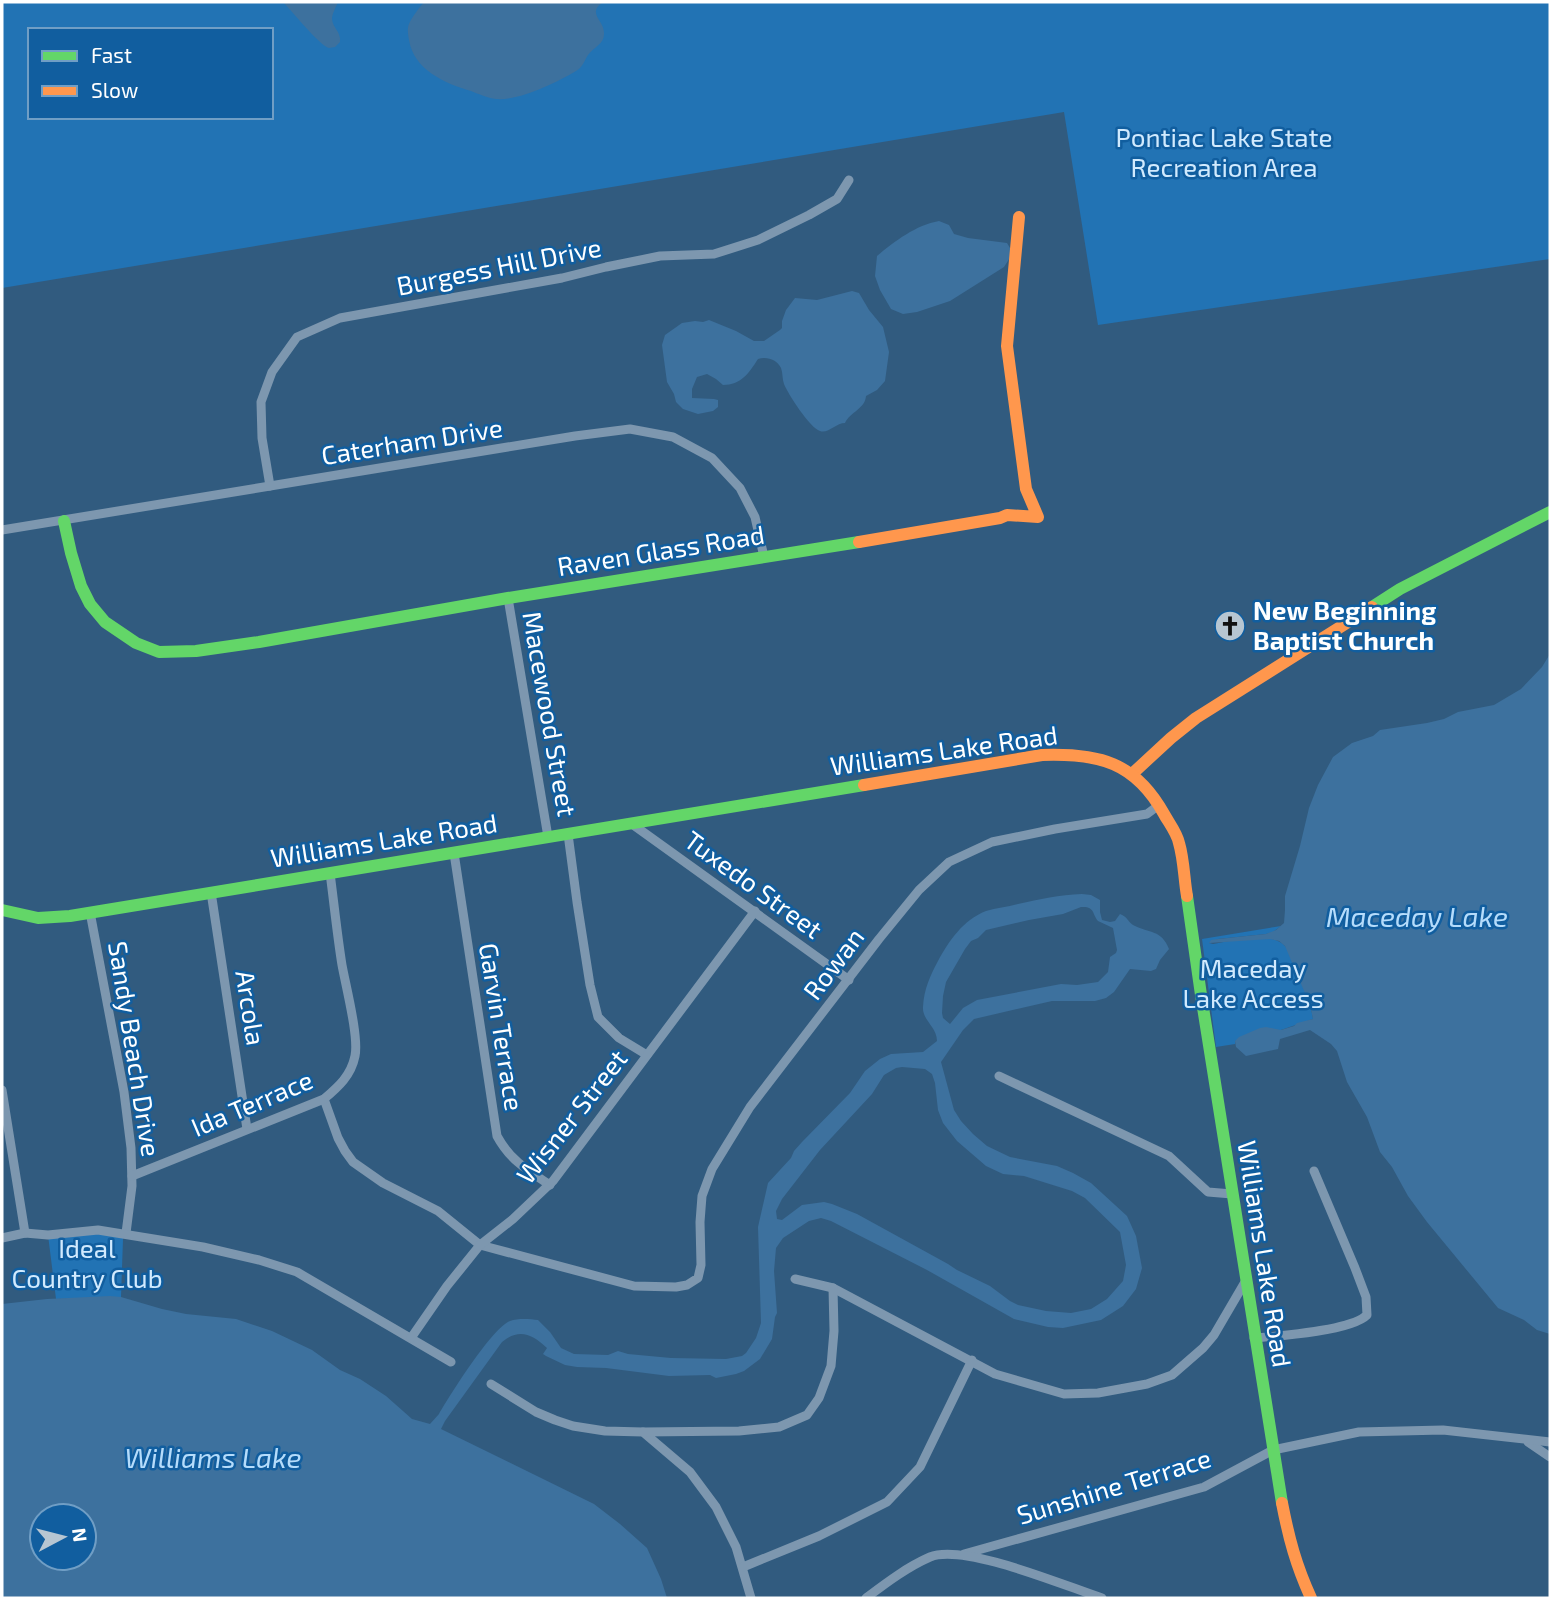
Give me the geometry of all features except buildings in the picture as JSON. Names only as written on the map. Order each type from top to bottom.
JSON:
[{"type":"main road","name":"Raven Glass Road","points":[[64,521],[81,586],[90,604],[105,622],[135,643],[159,652],[196,651],[259,642],[508,598],[958,526],[1000,518],[1007,514],[1038,517],[1026,489],[1007,346],[1019,217]]},
{"type":"main road","points":[[1132,774],[1196,718],[1400,589],[1550,512]]},
{"type":"main road","name":"Williams Lake Road","points":[[2,910],[38,918],[70,916],[1042,755],[1070,754],[1114,764],[1132,774],[1146,787],[1179,841],[1200,995],[1273,1450],[1289,1540],[1298,1570],[1311,1598]]},
{"type":"street","name":"Burgess Hill Drive","points":[[270,486],[262,438],[261,402],[272,372],[297,337],[340,318],[562,278],[660,256],[714,254],[758,240],[809,215],[836,199],[849,180]]},
{"type":"street","name":"Caterham Drive","points":[[2,530],[630,429],[673,437],[712,458],[740,488],[755,517],[764,557]]},
{"type":"street","name":"Macewood Street","points":[[508,598],[548,837]]},
{"type":"street","name":"Rowan","points":[[480,1245],[634,1286],[676,1287],[687,1285],[698,1278],[701,1265],[702,1196],[712,1169],[750,1107],[919,890],[949,862],[992,842],[1147,814],[1159,805]]},
{"type":"street","name":"Tuxedo Street","points":[[632,824],[849,980]]},
{"type":"street","points":[[568,834],[590,985],[598,1017],[619,1038],[647,1055]]},
{"type":"street","name":"Garvin Terrace","points":[[454,853],[496,1136],[512,1159],[550,1185]]},
{"type":"street","name":"Ida Terrace","points":[[132,1176],[324,1099],[342,1083],[351,1070],[356,1054],[354,1032],[341,962],[330,873]]},
{"type":"street","name":"Arcola","points":[[211,892],[247,1129]]},
{"type":"street","name":"Wisner Street","points":[[411,1338],[480,1245],[550,1185],[755,911]]},
{"type":"street","name":"Sandy Beach Drive","points":[[90,912],[124,1092],[131,1148],[132,1186],[126,1233]]},
{"type":"street","points":[[999,1076],[1170,1156],[1208,1192],[1232,1194]]},
{"type":"street","points":[[2,1090],[25,1233]]},
{"type":"street","points":[[324,1099],[338,1138],[353,1162],[383,1183],[438,1211],[480,1245]]},
{"type":"street","points":[[1254,1338],[1345,1325],[1367,1315],[1366,1297],[1356,1268],[1314,1171]]},
{"type":"street","points":[[2,1238],[25,1233],[48,1235],[98,1230],[248,1257],[297,1272],[451,1362]]},
{"type":"street","points":[[795,1279],[833,1288],[995,1374],[1064,1394],[1098,1393],[1147,1384],[1172,1375],[1214,1335],[1245,1282]]},
{"type":"street","points":[[491,1384],[536,1412],[564,1423],[604,1431],[752,1430],[779,1427],[807,1415],[819,1398],[831,1366],[834,1331],[833,1288]]},
{"type":"street","points":[[743,1567],[819,1536],[887,1502],[920,1467],[972,1360]]},
{"type":"street","name":"Sunshine Terrace","points":[[964,1554],[1204,1487],[1273,1450],[1359,1432],[1443,1430],[1550,1442]]},
{"type":"street","points":[[643,1432],[690,1472],[716,1507],[736,1547],[751,1598]]},
{"type":"street","points":[[1520,1438],[1550,1457]]},
{"type":"street","points":[[866,1598],[932,1556],[964,1554],[1102,1598]]},
{"type":"green space","name":"Pontiac Lake State Recreation Area","points":[[2,2],[1550,2],[1550,259],[1098,325],[1064,112],[2,288]]},
{"type":"green space","name":"Maceday Lake Access","points":[[1281,926],[1266,934],[1218,939],[1209,943],[1259,938],[1277,940],[1283,944],[1305,990],[1313,1019],[1235,1041],[1235,1044],[1216,1047],[1202,939]]},
{"type":"green space","name":"Ideal Country Club","points":[[126,1233],[123,1239],[121,1297],[56,1299],[48,1235]]},
{"type":"water","points":[[283,2],[338,2],[332,19],[340,42],[335,47],[325,46]]},
{"type":"water","points":[[424,2],[603,2],[598,6],[596,14],[604,29],[604,37],[580,68],[568,76],[526,94],[505,99],[493,98],[441,79],[417,60],[409,40],[408,27]]},
{"type":"water","points":[[939,221],[949,225],[954,234],[1007,243],[1013,253],[1004,267],[950,301],[903,314],[891,309],[875,276],[877,256],[898,239]]},
{"type":"water","points":[[852,291],[859,293],[883,327],[889,352],[885,381],[877,390],[866,396],[863,404],[845,423],[826,431],[816,429],[790,395],[779,365],[768,358],[758,359],[744,377],[735,383],[723,385],[707,374],[697,377],[692,398],[718,400],[718,407],[713,411],[698,414],[683,409],[676,402],[667,382],[662,345],[665,335],[682,323],[709,320],[754,341],[764,341],[782,328],[786,310],[795,298],[817,300]]},
{"type":"water","name":"Maceday Lake","points":[[1550,654],[1550,1334],[1537,1330],[1524,1320],[1498,1308],[1427,1222],[1380,1152],[1367,1117],[1347,1082],[1337,1051],[1331,1044],[1310,1030],[1280,1039],[1278,1049],[1246,1056],[1236,1047],[1235,1041],[1239,1037],[1260,1028],[1281,1030],[1313,1019],[1310,1005],[1285,946],[1270,939],[1209,943],[1211,940],[1266,934],[1284,923],[1285,896],[1309,808],[1333,757],[1352,743],[1373,736],[1380,730],[1427,723],[1458,712],[1494,705],[1521,689],[1542,667]]},
{"type":"water","name":"Williams Lake","points":[[1091,895],[1100,900],[1102,920],[1110,922],[1115,921],[1120,914],[1125,916],[1133,925],[1162,938],[1169,949],[1156,969],[1130,969],[1114,992],[1106,998],[1095,1001],[1052,1001],[974,1019],[941,1062],[954,1110],[961,1121],[987,1146],[1010,1157],[1057,1166],[1073,1173],[1091,1183],[1127,1216],[1136,1236],[1142,1268],[1136,1289],[1123,1306],[1101,1320],[1063,1328],[1014,1319],[927,1270],[821,1218],[809,1221],[783,1238],[776,1248],[774,1271],[777,1313],[772,1339],[760,1359],[744,1371],[716,1378],[710,1375],[669,1376],[577,1367],[565,1365],[543,1354],[547,1348],[531,1336],[520,1334],[508,1338],[502,1342],[441,1429],[594,1504],[647,1548],[667,1598],[2,1598],[2,1304],[110,1296],[186,1314],[236,1319],[272,1331],[312,1350],[340,1370],[386,1396],[412,1419],[430,1424],[483,1348],[502,1326],[513,1320],[538,1320],[561,1348],[574,1354],[608,1355],[618,1351],[671,1358],[726,1359],[742,1356],[756,1338],[761,1323],[758,1227],[768,1183],[802,1142],[850,1093],[865,1071],[891,1054],[923,1052],[937,1041],[935,1032],[923,1012],[925,994],[938,961],[964,926],[986,911],[1042,899]],"holes":[[[1086,907],[1091,909],[1098,921],[1113,928],[1117,950],[1110,957],[1108,972],[1098,982],[1061,984],[977,1000],[963,1008],[950,1024],[943,1018],[946,982],[971,941],[986,930]],[[902,1067],[925,1069],[932,1074],[943,1123],[957,1141],[986,1166],[1003,1174],[1024,1176],[1072,1191],[1085,1198],[1120,1232],[1126,1265],[1123,1281],[1107,1299],[1091,1309],[1071,1313],[1018,1305],[990,1286],[857,1214],[824,1202],[802,1205],[782,1220],[777,1219],[776,1211],[782,1199],[820,1150],[872,1094],[884,1075]]]},
{"type":"traffic: fast","points":[[1372,607],[1400,589],[1550,512]]},
{"type":"traffic: fast","points":[[64,521],[81,586],[90,604],[105,622],[136,643],[159,652],[196,651],[259,642],[508,598],[859,542]]},
{"type":"traffic: fast","points":[[2,910],[38,918],[70,916],[864,785]]},
{"type":"traffic: fast","points":[[1187,896],[1282,1503]]},
{"type":"traffic: slow","points":[[859,542],[1007,515],[1038,517],[1026,489],[1007,346],[1019,217]]},
{"type":"traffic: slow","points":[[1132,774],[1196,718],[1372,607]]},
{"type":"traffic: slow","points":[[864,785],[1042,755],[1081,756],[1114,764],[1128,772],[1153,796],[1175,832],[1182,856],[1187,896]]},
{"type":"traffic: slow","points":[[1282,1503],[1294,1552],[1311,1598]]},
{"type":"place","name":"New Beginning Baptist Church","points":[[1230,626]]}]
